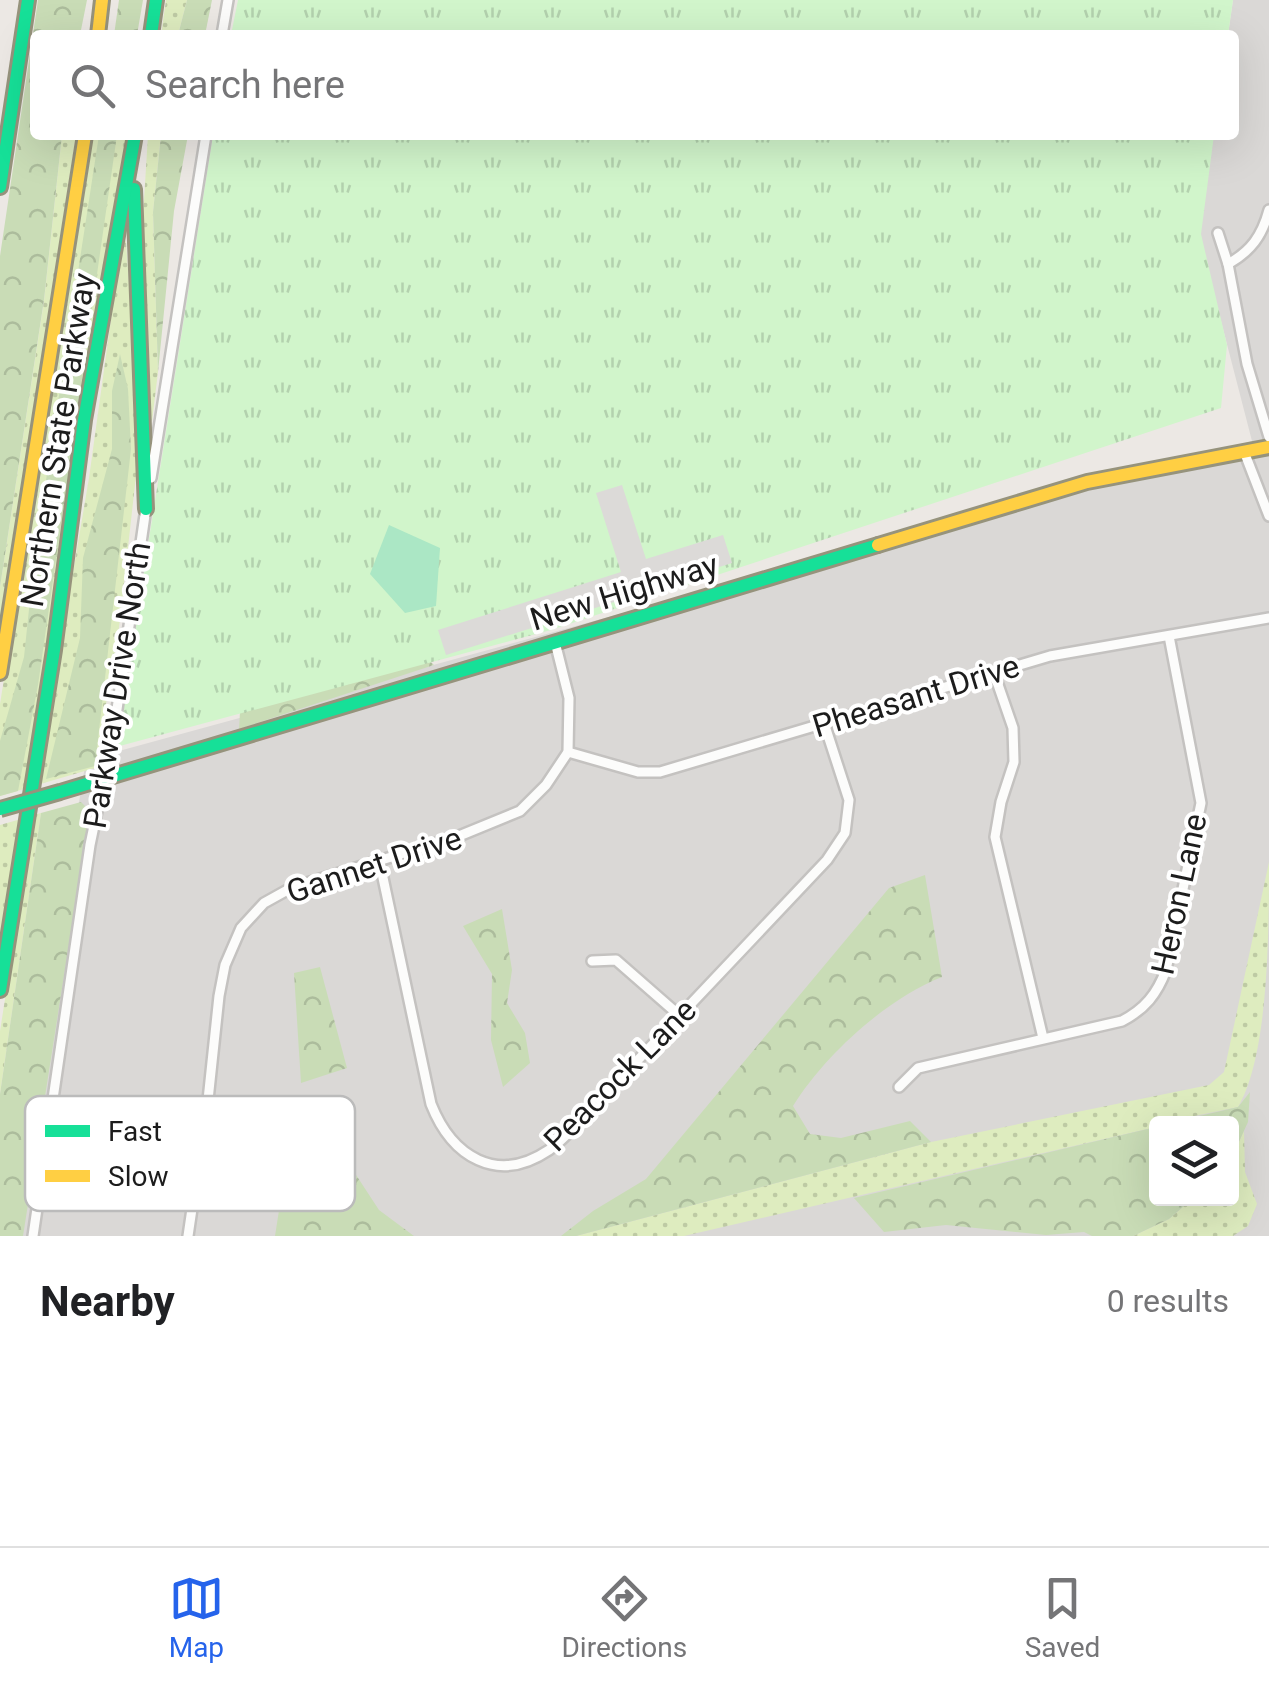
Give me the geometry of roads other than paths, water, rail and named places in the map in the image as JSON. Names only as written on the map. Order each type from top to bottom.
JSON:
[{"type":"main road","points":[[0,187],[28,0]]},
{"type":"main road","points":[[99,30],[102,0]]},
{"type":"main road","points":[[152,30],[156,0]]},
{"type":"main road","name":"Northern State Parkway","points":[[0,672],[84,140]]},
{"type":"main road","points":[[134,140],[134,275],[146,509]]},
{"type":"main road","name":"Northern State Parkway","points":[[0,990],[54,650],[84,420],[134,140]]},
{"type":"main road","name":"New Highway","points":[[0,809],[1087,482],[1269,447]]},
{"type":"street","points":[[223,30],[228,0]]},
{"type":"street","name":"Parkway Drive North","points":[[53,1096],[90,845],[105,777],[205,140]]},
{"type":"street","points":[[1228,264],[1246,253],[1264,232],[1269,210]]},
{"type":"street","points":[[1218,233],[1269,437]]},
{"type":"street","points":[[1245,454],[1269,516]]},
{"type":"street","name":"Pheasant Drive","points":[[568,752],[638,772],[660,772],[1050,656],[1269,618]]},
{"type":"street","name":"Heron Lane","points":[[899,1086],[918,1068],[1122,1021],[1138,1013],[1158,991],[1166,970],[1201,804],[1170,636]]},
{"type":"street","points":[[555,642],[569,698],[568,752]]},
{"type":"street","points":[[994,673],[1013,728],[1014,762],[995,836],[1042,1038]]},
{"type":"street","name":"Peacock Lane","points":[[379,859],[440,1127],[456,1148],[477,1161],[502,1165],[534,1159],[553,1148],[680,1016],[827,860],[846,833],[850,800],[824,724]]},
{"type":"street","name":"Gannet Drive","points":[[208,1096],[218,996],[225,965],[240,928],[264,903],[291,888],[476,831],[520,811],[546,785],[568,752]]},
{"type":"street","points":[[592,960],[616,960],[680,1016]]},
{"type":"street","name":"Parkway Drive North","points":[[33,1236],[37,1211]]},
{"type":"street","name":"Gannet Drive","points":[[188,1236],[192,1211]]}]
